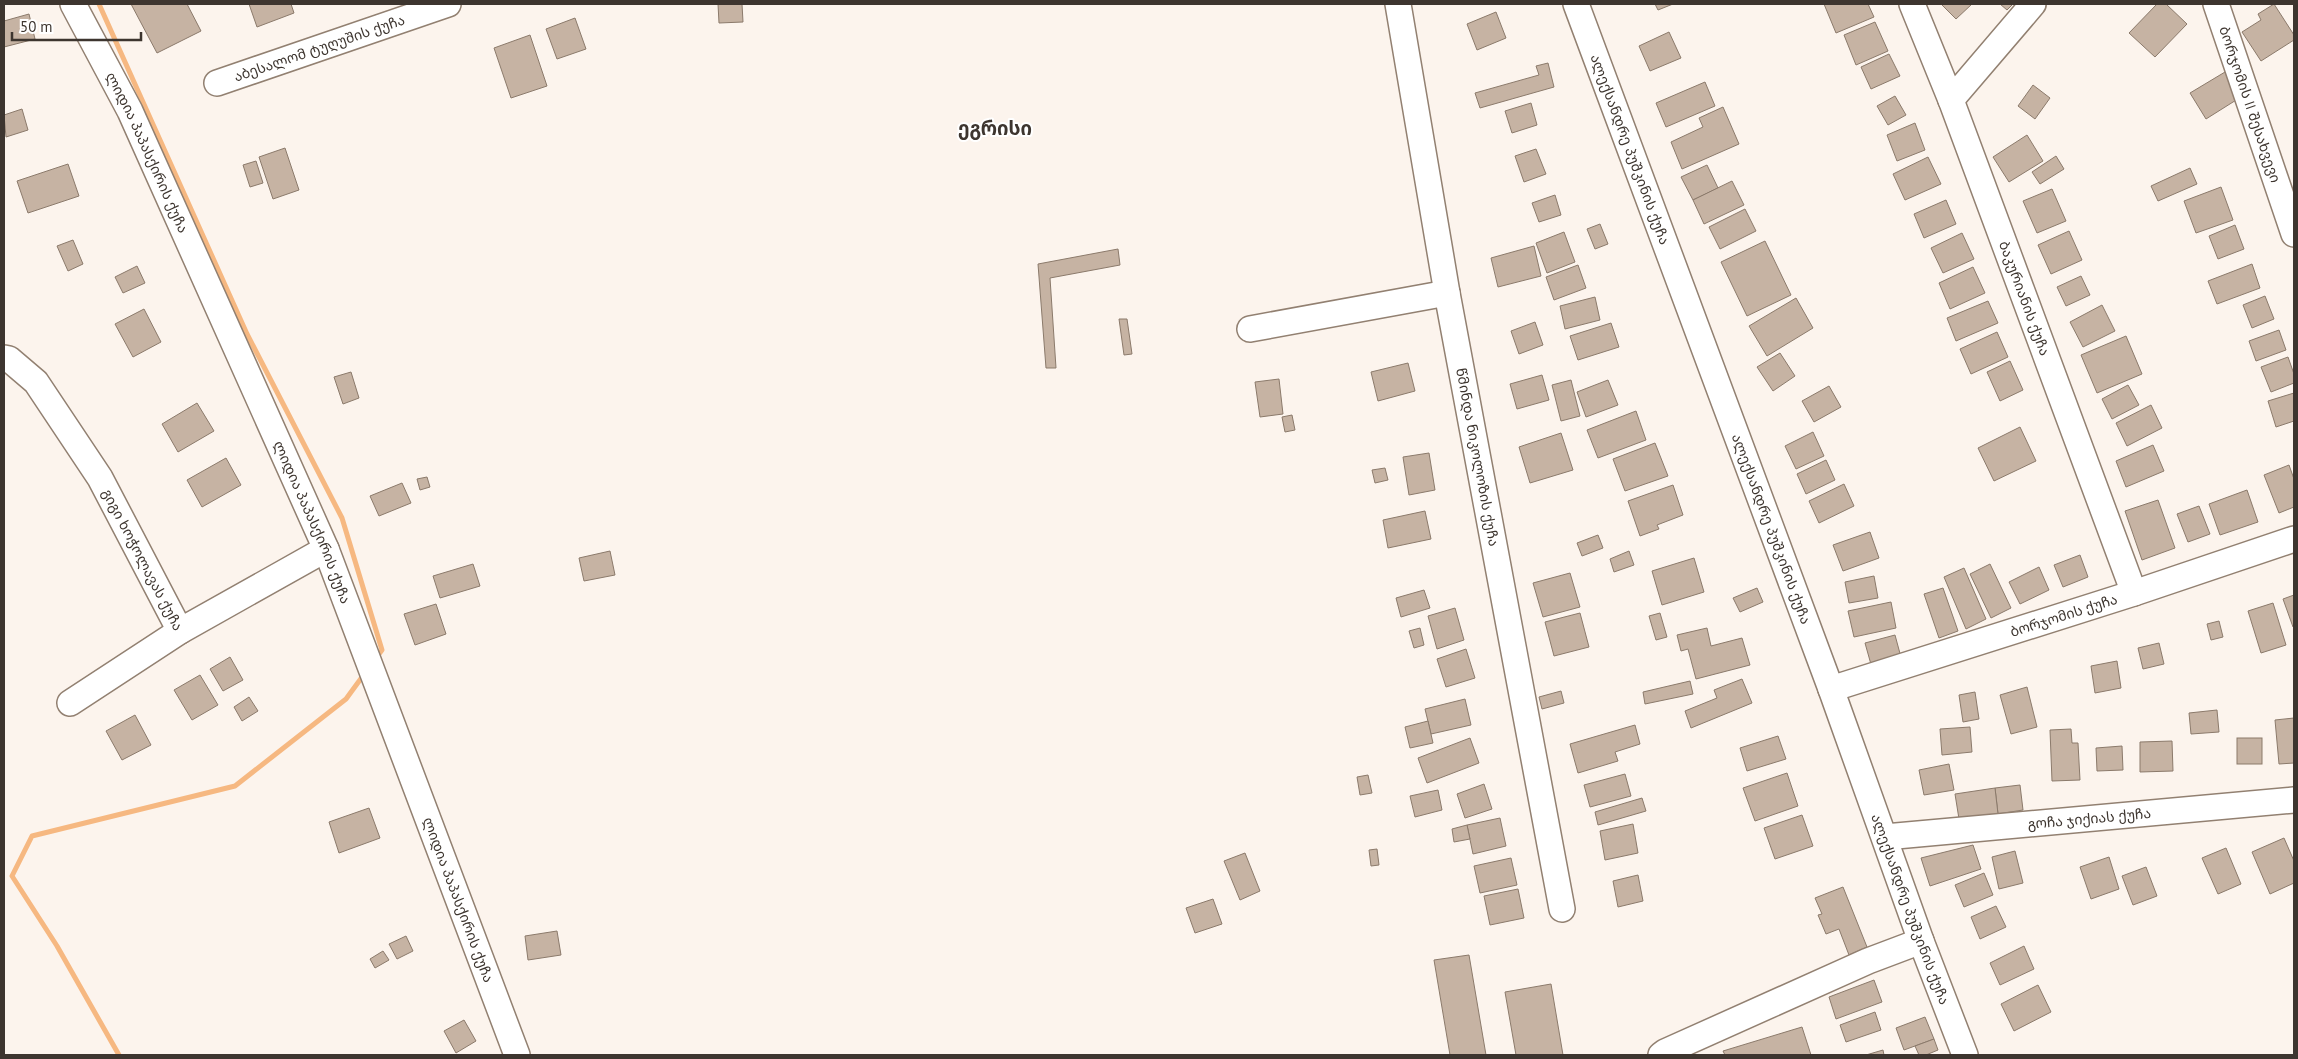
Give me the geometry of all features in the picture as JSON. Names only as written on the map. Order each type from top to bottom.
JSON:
[{"type":"street","name":"ლიდია პაპასქირის ქუჩა","points":[[73,4],[130,111],[326,549],[517,1055]]},
{"type":"street","name":"აბესალომ ტუღუშის ქუჩა","points":[[217,83],[448,4]]},
{"type":"street","name":"წმინდა ნიკოლოზის ქუჩა","points":[[1398,4],[1447,293],[1562,909]]},
{"type":"street","name":"ალექსანდრე პუშკინის ქუჩა","points":[[1576,4],[1831,689],[1921,941],[1965,1055]]},
{"type":"street","name":"ბაკურიანის ქუჩა","points":[[1912,4],[1951,100],[2134,593]]},
{"type":"street","points":[[1951,100],[2033,4]]},
{"type":"street","name":"ბორჯომის II შესახვევი","points":[[2216,4],[2294,234]]},
{"type":"street","points":[[1250,329],[1447,293]]},
{"type":"street","name":"გიგი ხოჭოლავას ქუჩა","points":[[4,358],[10,359],[36,382],[100,478],[180,631],[326,549]]},
{"type":"street","name":"ბორჯომის ქუჩა","points":[[1831,689],[2134,593],[2294,538]]},
{"type":"street","points":[[70,703],[180,631]]},
{"type":"street","name":"გოჩა ჯიქიას ქუჩა","points":[[1885,837],[2294,800]]},
{"type":"street","points":[[1661,1055],[1868,961],[1921,941]]},
{"type":"building","points":[[131,4],[187,4],[201,31],[157,53]]},
{"type":"building","points":[[249,4],[291,4],[294,13],[257,27]]},
{"type":"building","points":[[718,4],[742,4],[743,22],[719,23]]},
{"type":"building","points":[[1655,4],[1673,4],[1658,10]]},
{"type":"building","points":[[1824,4],[1868,4],[1874,17],[1836,33]]},
{"type":"building","points":[[1941,4],[1972,4],[1956,19]]},
{"type":"building","points":[[2000,4],[2013,4],[2007,10]]},
{"type":"building","points":[[2157,4],[2166,4],[2187,24],[2155,57],[2129,33]]},
{"type":"building","points":[[2274,4],[2294,35],[2294,40],[2261,61],[2242,32],[2261,20],[2258,14]]},
{"type":"building","points":[[1496,12],[1506,38],[1477,50],[1467,24]]},
{"type":"building","points":[[29,14],[35,39],[4,47],[4,21]]},
{"type":"building","points":[[575,18],[586,49],[557,59],[546,29]]},
{"type":"building","points":[[1875,22],[1888,51],[1856,65],[1844,35]]},
{"type":"building","points":[[1669,32],[1681,58],[1650,71],[1639,46]]},
{"type":"building","points":[[530,35],[547,86],[511,98],[494,48]]},
{"type":"building","points":[[1889,54],[1900,76],[1871,89],[1861,67]]},
{"type":"building","points":[[1548,63],[1554,87],[1480,108],[1475,93],[1539,75],[1536,66]]},
{"type":"building","points":[[2225,72],[2241,97],[2206,119],[2190,93]]},
{"type":"building","points":[[1705,82],[1715,106],[1666,127],[1656,103]]},
{"type":"building","points":[[2033,85],[2050,98],[2035,119],[2018,106]]},
{"type":"building","points":[[1895,96],[1906,115],[1888,125],[1877,106]]},
{"type":"building","points":[[1531,103],[1537,125],[1512,133],[1505,111]]},
{"type":"building","points":[[1723,107],[1739,144],[1682,169],[1671,142],[1703,127],[1699,118]]},
{"type":"building","points":[[22,109],[28,130],[6,137],[4,115]]},
{"type":"building","points":[[1915,123],[1925,150],[1897,161],[1887,135]]},
{"type":"building","points":[[2027,135],[2043,161],[2009,182],[1993,157]]},
{"type":"building","points":[[285,148],[299,190],[273,199],[259,157]]},
{"type":"building","points":[[1536,149],[1546,174],[1524,182],[1515,156]]},
{"type":"building","points":[[2056,156],[2064,169],[2040,184],[2032,172]]},
{"type":"building","points":[[1928,157],[1941,184],[1905,200],[1893,174]]},
{"type":"building","points":[[256,161],[263,183],[250,187],[243,165]]},
{"type":"building","points":[[68,164],[79,196],[28,213],[17,181]]},
{"type":"building","points":[[1707,165],[1718,188],[1693,200],[1681,177]]},
{"type":"building","points":[[2190,168],[2197,184],[2158,201],[2151,186]]},
{"type":"building","points":[[1732,181],[1744,205],[1704,224],[1693,200]]},
{"type":"building","points":[[2221,187],[2233,220],[2196,233],[2184,201]]},
{"type":"building","points":[[2052,189],[2066,221],[2037,233],[2023,201]]},
{"type":"building","points":[[1555,195],[1561,215],[1539,222],[1532,203]]},
{"type":"building","points":[[1946,200],[1956,224],[1924,238],[1914,214]]},
{"type":"building","points":[[1745,209],[1756,231],[1720,249],[1709,227]]},
{"type":"building","points":[[1600,224],[1608,244],[1595,249],[1587,229]]},
{"type":"building","points":[[2235,225],[2244,249],[2218,259],[2209,236]]},
{"type":"building","points":[[2069,231],[2082,260],[2051,274],[2038,245]]},
{"type":"building","points":[[1564,232],[1575,262],[1547,273],[1536,243]]},
{"type":"building","points":[[1962,233],[1974,259],[1943,273],[1931,248]]},
{"type":"building","points":[[73,240],[83,264],[68,271],[57,246]]},
{"type":"building","points":[[1765,241],[1791,295],[1747,316],[1721,262]]},
{"type":"building","points":[[1534,246],[1541,276],[1498,287],[1491,258]]},
{"type":"building","points":[[1118,249],[1120,265],[1050,278],[1056,368],[1046,368],[1038,264]]},
{"type":"building","points":[[2252,264],[2260,288],[2217,304],[2208,281]]},
{"type":"building","points":[[1578,265],[1586,288],[1554,300],[1546,277]]},
{"type":"building","points":[[137,266],[145,283],[123,293],[115,277]]},
{"type":"building","points":[[1973,267],[1985,293],[1950,309],[1939,283]]},
{"type":"building","points":[[2081,276],[2090,295],[2066,306],[2057,287]]},
{"type":"building","points":[[2265,296],[2274,319],[2252,328],[2243,305]]},
{"type":"building","points":[[1595,297],[1600,320],[1565,329],[1560,306]]},
{"type":"building","points":[[1796,298],[1813,328],[1767,356],[1749,326]]},
{"type":"building","points":[[1988,301],[1998,323],[1956,341],[1947,318]]},
{"type":"building","points":[[2102,305],[2115,331],[2083,347],[2070,322]]},
{"type":"building","points":[[144,309],[161,342],[133,357],[115,324]]},
{"type":"building","points":[[1119,319],[1127,319],[1132,354],[1124,355]]},
{"type":"building","points":[[1535,322],[1543,345],[1519,354],[1511,331]]},
{"type":"building","points":[[1611,323],[1619,347],[1578,360],[1570,336]]},
{"type":"building","points":[[2279,330],[2286,350],[2256,361],[2249,341]]},
{"type":"building","points":[[1997,332],[2008,357],[1971,374],[1960,349]]},
{"type":"building","points":[[2126,336],[2142,374],[2097,393],[2081,355]]},
{"type":"building","points":[[1780,353],[1795,376],[1773,391],[1757,367]]},
{"type":"building","points":[[2288,357],[2294,374],[2294,383],[2271,392],[2261,367]]},
{"type":"building","points":[[2010,361],[2023,390],[2000,401],[1987,372]]},
{"type":"building","points":[[1408,363],[1415,391],[1378,401],[1371,372]]},
{"type":"building","points":[[351,372],[359,398],[343,404],[334,377]]},
{"type":"building","points":[[1542,375],[1549,400],[1517,409],[1510,384]]},
{"type":"building","points":[[1279,379],[1283,414],[1260,417],[1255,382]]},
{"type":"building","points":[[1571,380],[1580,416],[1561,421],[1552,385]]},
{"type":"building","points":[[1608,380],[1618,405],[1586,417],[1577,392]]},
{"type":"building","points":[[2128,385],[2139,405],[2112,419],[2102,399]]},
{"type":"building","points":[[1829,386],[1841,407],[1814,422],[1802,401]]},
{"type":"building","points":[[2294,393],[2294,421],[2276,427],[2268,401]]},
{"type":"building","points":[[197,403],[214,431],[178,452],[162,424]]},
{"type":"building","points":[[2151,405],[2162,428],[2127,446],[2116,423]]},
{"type":"building","points":[[1636,411],[1646,440],[1598,458],[1587,430]]},
{"type":"building","points":[[1292,415],[1295,430],[1285,432],[1282,417]]},
{"type":"building","points":[[2020,427],[2036,461],[1994,481],[1978,448]]},
{"type":"building","points":[[1813,432],[1824,456],[1796,469],[1785,446]]},
{"type":"building","points":[[1561,433],[1573,470],[1530,483],[1519,447]]},
{"type":"building","points":[[1655,443],[1668,476],[1625,491],[1613,459]]},
{"type":"building","points":[[2153,445],[2164,471],[2126,487],[2116,461]]},
{"type":"building","points":[[1429,453],[1435,490],[1409,495],[1403,457]]},
{"type":"building","points":[[226,458],[241,485],[202,507],[187,480]]},
{"type":"building","points":[[1826,460],[1835,480],[1806,494],[1797,474]]},
{"type":"building","points":[[2289,465],[2294,479],[2294,507],[2279,513],[2264,475]]},
{"type":"building","points":[[1385,468],[1388,480],[1375,483],[1372,470]]},
{"type":"building","points":[[427,477],[430,487],[420,490],[417,479]]},
{"type":"building","points":[[402,483],[411,503],[379,516],[370,496]]},
{"type":"building","points":[[1844,484],[1854,506],[1819,523],[1809,501]]},
{"type":"building","points":[[1673,485],[1683,515],[1657,525],[1659,529],[1640,536],[1628,501]]},
{"type":"building","points":[[2247,490],[2258,522],[2220,535],[2209,504]]},
{"type":"building","points":[[2158,500],[2175,548],[2142,560],[2125,511]]},
{"type":"building","points":[[2199,506],[2210,534],[2188,542],[2177,514]]},
{"type":"building","points":[[1425,511],[1431,539],[1388,548],[1383,520]]},
{"type":"building","points":[[1870,532],[1879,558],[1843,571],[1833,545]]},
{"type":"building","points":[[1598,535],[1603,548],[1582,556],[1577,543]]},
{"type":"building","points":[[610,551],[615,575],[584,581],[579,558]]},
{"type":"building","points":[[1629,551],[1634,565],[1614,572],[1610,559]]},
{"type":"building","points":[[2080,555],[2088,577],[2063,587],[2054,565]]},
{"type":"building","points":[[1694,558],[1704,592],[1662,605],[1652,571]]},
{"type":"building","points":[[473,564],[480,586],[440,598],[433,576]]},
{"type":"building","points":[[1990,564],[2011,608],[1991,618],[1970,574]]},
{"type":"building","points":[[2039,567],[2049,590],[2020,604],[2009,582]]},
{"type":"building","points":[[1964,568],[1986,619],[1966,629],[1944,577]]},
{"type":"building","points":[[1570,573],[1580,607],[1543,617],[1533,583]]},
{"type":"building","points":[[1874,576],[1878,598],[1849,603],[1845,582]]},
{"type":"building","points":[[1757,588],[1763,602],[1740,612],[1733,598]]},
{"type":"building","points":[[1943,588],[1958,631],[1939,638],[1924,594]]},
{"type":"building","points":[[1424,590],[1430,608],[1401,617],[1396,598]]},
{"type":"building","points":[[2294,595],[2294,627],[2293,627],[2283,599]]},
{"type":"building","points":[[1891,602],[1896,628],[1854,637],[1848,611]]},
{"type":"building","points":[[2273,603],[2286,645],[2261,653],[2248,611]]},
{"type":"building","points":[[436,604],[446,634],[415,645],[404,614]]},
{"type":"building","points":[[1455,608],[1464,640],[1437,649],[1428,616]]},
{"type":"building","points":[[1580,613],[1589,647],[1554,656],[1545,622]]},
{"type":"building","points":[[1660,613],[1667,637],[1656,640],[1649,616]]},
{"type":"building","points":[[2219,621],[2223,637],[2211,640],[2207,624]]},
{"type":"building","points":[[1420,628],[1424,645],[1414,648],[1409,631]]},
{"type":"building","points":[[1707,628],[1711,646],[1742,638],[1750,665],[1696,679],[1688,649],[1681,651],[1677,635]]},
{"type":"building","points":[[1895,635],[1902,661],[1872,668],[1865,643]]},
{"type":"building","points":[[2159,643],[2164,664],[2143,669],[2138,648]]},
{"type":"building","points":[[1466,649],[1475,678],[1446,687],[1437,659]]},
{"type":"building","points":[[230,657],[243,680],[223,691],[210,669]]},
{"type":"building","points":[[2117,661],[2121,688],[2095,693],[2091,666]]},
{"type":"building","points":[[200,675],[218,705],[192,720],[174,690]]},
{"type":"building","points":[[1742,679],[1752,703],[1691,728],[1685,711],[1717,698],[1714,690]]},
{"type":"building","points":[[1690,681],[1693,694],[1645,704],[1643,692]]},
{"type":"building","points":[[2027,687],[2037,727],[2011,734],[2000,695]]},
{"type":"building","points":[[1561,691],[1564,703],[1542,709],[1539,697]]},
{"type":"building","points":[[1975,692],[1979,719],[1963,722],[1959,695]]},
{"type":"building","points":[[249,697],[258,711],[242,721],[234,707]]},
{"type":"building","points":[[1465,699],[1471,725],[1431,734],[1425,709]]},
{"type":"building","points":[[2217,710],[2219,732],[2191,734],[2189,713]]},
{"type":"building","points":[[135,715],[151,745],[122,760],[106,731]]},
{"type":"building","points":[[2294,718],[2294,763],[2279,764],[2275,720]]},
{"type":"building","points":[[1428,721],[1433,743],[1410,748],[1405,727]]},
{"type":"building","points":[[1635,725],[1640,744],[1615,752],[1618,761],[1578,773],[1570,744]]},
{"type":"building","points":[[1970,727],[1972,752],[1942,755],[1940,729]]},
{"type":"building","points":[[2071,729],[2072,743],[2078,743],[2080,780],[2052,781],[2050,730]]},
{"type":"building","points":[[1778,736],[1786,759],[1747,771],[1740,748]]},
{"type":"building","points":[[1470,738],[1479,763],[1427,783],[1418,758]]},
{"type":"building","points":[[2237,738],[2262,738],[2262,764],[2237,764]]},
{"type":"building","points":[[2172,741],[2173,771],[2140,772],[2140,742]]},
{"type":"building","points":[[2122,746],[2123,770],[2097,771],[2096,748]]},
{"type":"building","points":[[1949,764],[1954,790],[1924,795],[1919,770]]},
{"type":"building","points":[[1787,773],[1798,806],[1755,821],[1743,788]]},
{"type":"building","points":[[1625,774],[1631,796],[1590,807],[1584,785]]},
{"type":"building","points":[[1368,775],[1372,793],[1360,795],[1357,777]]},
{"type":"building","points":[[1484,784],[1492,809],[1465,818],[1457,794]]},
{"type":"building","points":[[2020,785],[2023,810],[1998,814],[1995,788]]},
{"type":"building","points":[[1995,788],[1998,814],[1959,819],[1955,794]]},
{"type":"building","points":[[1438,790],[1442,810],[1415,817],[1410,796]]},
{"type":"building","points":[[1642,798],[1646,811],[1598,825],[1595,812]]},
{"type":"building","points":[[369,808],[380,838],[339,853],[329,822]]},
{"type":"building","points":[[1802,815],[1813,846],[1775,859],[1764,828]]},
{"type":"building","points":[[1500,818],[1506,846],[1473,854],[1467,825]]},
{"type":"building","points":[[1633,824],[1638,853],[1605,860],[1600,831]]},
{"type":"building","points":[[1467,825],[1470,839],[1454,842],[1452,829]]},
{"type":"building","points":[[2284,838],[2294,861],[2294,883],[2270,894],[2252,852]]},
{"type":"building","points":[[1973,845],[1981,869],[1930,886],[1921,858]]},
{"type":"building","points":[[2226,848],[2241,884],[2218,894],[2202,858]]},
{"type":"building","points":[[1377,849],[1379,865],[1371,866],[1369,850]]},
{"type":"building","points":[[2015,851],[2023,883],[1999,889],[1992,857]]},
{"type":"building","points":[[1245,853],[1260,891],[1240,900],[1224,861]]},
{"type":"building","points":[[2109,857],[2119,889],[2091,899],[2080,867]]},
{"type":"building","points":[[1511,858],[1517,885],[1480,893],[1474,866]]},
{"type":"building","points":[[2146,867],[2157,896],[2133,905],[2122,876]]},
{"type":"building","points":[[1984,873],[1993,895],[1964,907],[1955,885]]},
{"type":"building","points":[[1638,875],[1643,901],[1618,907],[1613,881]]},
{"type":"building","points":[[1843,887],[1867,947],[1849,955],[1839,929],[1826,934],[1818,915],[1822,914],[1815,898]]},
{"type":"building","points":[[1518,889],[1524,918],[1490,925],[1484,896]]},
{"type":"building","points":[[1213,899],[1222,924],[1195,933],[1186,908]]},
{"type":"building","points":[[1996,906],[2006,927],[1980,939],[1971,917]]},
{"type":"building","points":[[557,931],[561,955],[528,960],[525,936]]},
{"type":"building","points":[[406,936],[413,951],[397,959],[389,944]]},
{"type":"building","points":[[2024,946],[2034,969],[2000,985],[1990,963]]},
{"type":"building","points":[[383,951],[389,960],[375,968],[370,959]]},
{"type":"building","points":[[1469,955],[1486,1055],[1450,1055],[1434,960]]},
{"type":"building","points":[[1874,980],[1882,1002],[1836,1019],[1829,997]]},
{"type":"building","points":[[1551,984],[1563,1055],[1516,1055],[1505,992]]},
{"type":"building","points":[[2038,985],[2051,1012],[2014,1031],[2001,1004]]},
{"type":"building","points":[[1875,1012],[1881,1030],[1846,1042],[1840,1025]]},
{"type":"building","points":[[1925,1017],[1934,1039],[1904,1050],[1896,1028]]},
{"type":"building","points":[[464,1020],[476,1041],[456,1053],[444,1031]]},
{"type":"building","points":[[1802,1027],[1811,1055],[1725,1055],[1723,1051]]},
{"type":"building","points":[[1934,1039],[1938,1050],[1926,1055],[1919,1055],[1915,1046]]},
{"type":"building","points":[[1883,1050],[1884,1055],[1866,1055]]},
{"type":"waterway","points":[[99,4],[247,334],[342,518],[382,650],[376,658]]},
{"type":"waterway","points":[[119,1055],[57,946],[12,876],[32,836],[235,786],[346,699],[365,673]]},
{"type":"district","name":"ეგრისი","points":[[995,128]]}]
